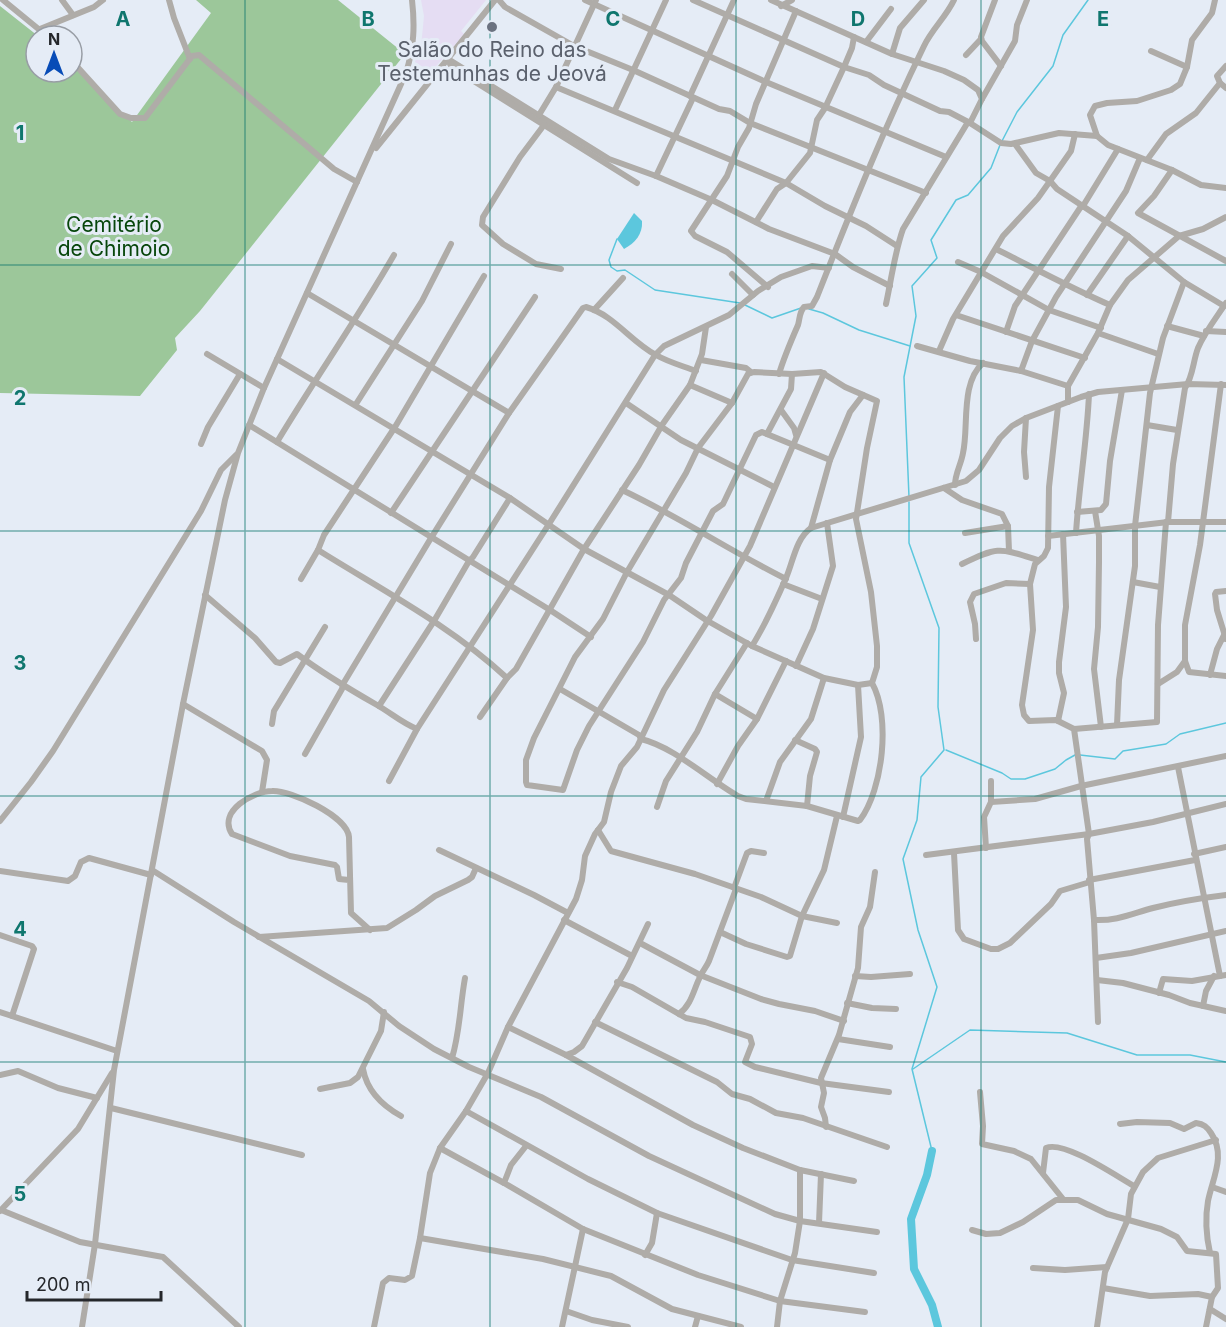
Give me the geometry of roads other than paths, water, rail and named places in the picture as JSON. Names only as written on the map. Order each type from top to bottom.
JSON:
[{"type":"street","points":[[3,0],[34,24]]},
{"type":"street","points":[[62,0],[73,15]]},
{"type":"street","points":[[52,24],[94,7],[103,0]]},
{"type":"street","points":[[169,0],[190,58]]},
{"type":"street","points":[[82,1327],[95,1244],[117,1051],[217,531],[238,453],[264,388],[406,73],[415,36],[412,0]]},
{"type":"street","points":[[370,156],[497,0],[574,46],[691,97],[730,111],[750,123],[926,193]]},
{"type":"street","points":[[585,0],[595,2],[825,108],[946,157]]},
{"type":"street","points":[[615,110],[666,0]]},
{"type":"street","points":[[693,0],[844,67],[869,75],[884,85],[940,111],[949,112],[1001,143],[1015,144],[1053,134],[1096,136],[1105,143],[1172,170],[1201,185],[1226,188]]},
{"type":"street","points":[[656,176],[734,0]]},
{"type":"street","points":[[771,0],[892,54],[944,71],[975,87],[982,99]]},
{"type":"street","points":[[781,6],[792,0]]},
{"type":"street","points":[[892,54],[900,28],[924,0]]},
{"type":"street","points":[[779,374],[800,312],[804,307],[812,306],[925,44],[949,12],[954,0]]},
{"type":"street","points":[[995,0],[981,33],[981,39],[1001,66]]},
{"type":"street","points":[[886,304],[896,261],[897,246],[903,230],[946,157],[962,135],[1015,41],[1017,25],[1027,0]]},
{"type":"street","points":[[1096,136],[1090,115],[1095,106],[1137,101],[1171,90],[1180,84],[1187,67],[1192,40],[1212,13],[1215,0]]},
{"type":"street","points":[[539,115],[556,87],[595,2]]},
{"type":"street","points":[[866,42],[891,9]]},
{"type":"street","points":[[768,287],[727,252],[692,234],[693,226],[712,200],[732,162],[796,11]]},
{"type":"street","points":[[756,222],[777,189],[786,183],[810,153],[817,120],[844,67],[854,37]]},
{"type":"street","points":[[966,55],[981,39]]},
{"type":"street","points":[[1151,51],[1187,67]]},
{"type":"street","points":[[84,74],[116,110],[125,116],[145,118],[190,58],[199,55],[334,169],[357,182]]},
{"type":"street","points":[[449,60],[609,159],[656,176],[756,222],[835,254],[853,267],[890,286]]},
{"type":"street","points":[[449,60],[453,68],[637,183]]},
{"type":"street","points":[[1226,66],[1217,76],[1226,88]]},
{"type":"street","points":[[1021,371],[1032,341],[1049,310],[1126,190],[1143,159],[1166,134],[1196,113],[1220,83]]},
{"type":"street","points":[[975,87],[989,85]]},
{"type":"street","points":[[556,87],[786,183],[825,206],[850,217],[897,246]]},
{"type":"street","points":[[544,124],[516,163],[483,218],[482,225],[503,244],[536,264],[561,269]]},
{"type":"street","points":[[939,351],[956,315],[1003,236],[1038,198],[1071,151],[1076,134]]},
{"type":"street","points":[[1015,144],[1036,172],[1050,181],[1057,189],[1128,236],[1184,282],[1225,304],[1205,334],[1196,356],[1185,388],[1177,430],[1165,560],[1160,587],[1157,722],[1074,729],[1058,721],[1029,721],[1022,710],[1034,622],[1030,584],[1035,564],[1047,552],[1049,487],[1058,406]]},
{"type":"street","points":[[1006,332],[1015,306],[1083,206],[1118,149]]},
{"type":"street","points":[[1172,170],[1154,196],[1138,213],[1226,261]]},
{"type":"street","points":[[1068,402],[1068,386],[1100,330],[1110,305],[1128,280],[1179,236],[1203,230],[1226,217]]},
{"type":"street","points":[[1087,295],[1128,236]]},
{"type":"street","points":[[356,404],[422,301],[451,244]]},
{"type":"street","points":[[996,249],[1064,285],[1110,305]]},
{"type":"street","points":[[277,442],[314,380],[356,320],[394,255]]},
{"type":"street","points":[[958,262],[981,272],[1049,310],[1158,354]]},
{"type":"street","points":[[389,781],[417,729],[655,355],[664,346],[729,315],[781,278],[808,267],[829,268]]},
{"type":"street","points":[[732,274],[753,296]]},
{"type":"street","points":[[301,579],[324,535],[395,427],[484,276]]},
{"type":"street","points":[[594,310],[623,278]]},
{"type":"street","points":[[1117,725],[1119,680],[1133,582],[1136,526],[1151,387],[1158,354],[1184,282]]},
{"type":"street","points":[[307,292],[509,413]]},
{"type":"street","points":[[392,513],[535,297]]},
{"type":"street","points":[[305,754],[343,684],[430,538],[509,413],[583,308],[594,310],[618,325],[655,355],[696,371]]},
{"type":"street","points":[[956,315],[1085,358]]},
{"type":"street","points":[[1167,326],[1205,334],[1226,332]]},
{"type":"street","points":[[480,717],[516,669],[584,549],[639,465],[662,425],[690,385],[705,344],[706,327]]},
{"type":"street","points":[[917,346],[1021,371],[1068,386]]},
{"type":"street","points":[[207,354],[264,388]]},
{"type":"street","points":[[278,358],[510,498],[584,549],[749,644],[824,678],[858,685],[872,683]]},
{"type":"street","points":[[560,689],[639,735],[641,739],[654,743],[680,758],[717,784],[746,799],[807,806],[858,821],[870,801],[880,770],[880,707],[872,683],[877,667],[877,646],[871,592],[856,524],[867,448],[877,400],[845,387],[819,371],[792,374],[751,372],[746,368],[700,360]]},
{"type":"street","points":[[955,485],[955,474],[964,450],[969,391],[976,370],[983,363]]},
{"type":"street","points":[[751,372],[732,403],[698,448],[686,473],[627,572],[603,619],[575,657],[534,738],[526,760],[527,784],[563,790],[580,744],[598,711],[643,642],[664,600],[681,578],[686,563],[713,511],[723,504],[756,435],[762,432],[830,460]]},
{"type":"street","points":[[201,444],[208,427],[240,374]]},
{"type":"street","points":[[767,434],[790,389],[792,374]]},
{"type":"street","points":[[374,1327],[383,1283],[389,1278],[410,1279],[415,1268],[430,1173],[440,1148],[466,1111],[488,1073],[508,1027],[576,899],[582,880],[585,856],[604,822],[611,792],[621,766],[641,739],[664,690],[750,546],[824,374]]},
{"type":"street","points":[[657,807],[663,787],[697,732],[715,694],[749,644],[784,581],[798,545],[811,528],[955,485],[973,476],[1006,431],[1026,417],[1089,394],[1188,384],[1223,385],[1200,545],[1185,625],[1185,661],[1189,672],[1226,676]]},
{"type":"street","points":[[690,385],[732,403]]},
{"type":"street","points":[[1077,512],[1101,510],[1107,504],[1110,461],[1122,390]]},
{"type":"street","points":[[1076,533],[1089,394]]},
{"type":"street","points":[[811,528],[830,460],[850,412],[863,395]]},
{"type":"street","points":[[626,403],[662,425],[681,440],[774,487]]},
{"type":"street","points":[[781,410],[794,428],[796,437]]},
{"type":"street","points":[[1026,417],[1024,452],[1026,477]]},
{"type":"street","points":[[249,425],[550,610],[591,638]]},
{"type":"street","points":[[1147,425],[1177,430]]},
{"type":"street","points":[[0,821],[42,767],[201,511],[221,470],[238,453]]},
{"type":"street","points":[[944,488],[962,500],[1002,514],[1008,526],[1009,551]]},
{"type":"street","points":[[622,490],[662,510],[784,581],[822,599]]},
{"type":"street","points":[[379,706],[510,498]]},
{"type":"street","points":[[1095,511],[1098,531],[1098,627],[1094,669],[1101,726]]},
{"type":"street","points":[[1048,536],[1167,522],[1226,522]]},
{"type":"street","points":[[796,666],[813,629],[833,566],[827,523]]},
{"type":"street","points":[[965,533],[1008,526]]},
{"type":"street","points":[[1058,721],[1064,693],[1059,662],[1066,613],[1064,534]]},
{"type":"street","points":[[318,550],[434,621],[507,678]]},
{"type":"street","points":[[962,564],[993,550],[1009,551],[1038,560]]},
{"type":"street","points":[[1133,582],[1160,587]]},
{"type":"street","points":[[976,639],[970,602],[974,594],[1006,583],[1030,584]]},
{"type":"street","points":[[1210,675],[1217,649],[1225,637],[1215,603],[1215,594],[1226,591]]},
{"type":"street","points":[[205,595],[255,638],[276,662],[280,663],[295,654],[343,684],[350,691],[379,706],[401,722],[417,729]]},
{"type":"street","points":[[272,724],[274,711],[325,627]]},
{"type":"street","points":[[717,784],[738,746],[757,719],[786,661]]},
{"type":"street","points":[[1158,684],[1177,672],[1185,661]]},
{"type":"street","points":[[766,801],[777,768],[811,719],[824,678]]},
{"type":"street","points":[[720,932],[746,944],[787,957],[791,953],[802,916],[824,870],[861,737],[858,685]]},
{"type":"street","points":[[715,694],[757,719]]},
{"type":"street","points":[[183,704],[262,751],[267,760],[262,792]]},
{"type":"street","points":[[1074,729],[1089,834],[1087,839],[1094,920],[1098,1022]]},
{"type":"street","points":[[795,740],[815,749],[818,756],[810,776],[807,806]]},
{"type":"street","points":[[991,802],[1035,799],[1081,786],[1226,756]]},
{"type":"street","points":[[1178,767],[1220,976],[1206,991],[1203,1006]]},
{"type":"street","points":[[986,848],[984,817],[991,802],[991,781]]},
{"type":"street","points":[[349,880],[339,879],[335,865],[290,856],[232,834],[229,823],[233,811],[242,802],[262,792],[276,790],[319,806],[346,827],[349,837],[351,913],[370,930]]},
{"type":"street","points":[[926,855],[1089,834],[1153,822],[1226,804]]},
{"type":"street","points":[[598,830],[611,851],[695,874],[761,897],[802,916],[837,923]]},
{"type":"street","points":[[954,853],[958,930],[964,939],[991,950],[1010,943],[1051,904],[1060,891],[1090,881],[1195,857],[1226,847]]},
{"type":"street","points":[[439,850],[568,913]]},
{"type":"street","points":[[679,1014],[688,1006],[700,975],[705,970],[747,853],[751,851],[764,853]]},
{"type":"street","points":[[0,871],[68,881],[75,876],[83,859],[89,858],[152,872],[340,984],[384,1012],[408,1032],[469,1067],[541,1096],[649,1156],[775,1214],[800,1221],[877,1232]]},
{"type":"street","points":[[259,937],[370,930],[392,926],[435,896],[468,880],[476,868]]},
{"type":"street","points":[[826,1127],[822,1107],[824,1093],[821,1083],[822,1072],[838,1039],[858,969],[861,927],[870,907],[875,872]]},
{"type":"street","points":[[1094,920],[1116,920],[1203,897],[1226,895]]},
{"type":"street","points":[[564,920],[633,956]]},
{"type":"street","points":[[566,1055],[582,1046],[633,956],[648,924]]},
{"type":"street","points":[[1096,958],[1226,931]]},
{"type":"street","points":[[0,935],[32,946],[34,949],[12,1016]]},
{"type":"street","points":[[640,943],[700,975],[772,1003],[811,1010],[844,1021]]},
{"type":"street","points":[[855,975],[871,977],[910,974]]},
{"type":"street","points":[[1159,993],[1163,979],[1192,981],[1220,976]]},
{"type":"street","points":[[452,1058],[458,1039],[459,1009],[465,978]]},
{"type":"street","points":[[1097,980],[1123,983],[1226,1011]]},
{"type":"street","points":[[618,982],[632,987],[679,1014],[750,1037],[752,1044],[745,1059],[748,1064],[821,1083],[889,1092]]},
{"type":"street","points":[[848,1003],[872,1008],[896,1009]]},
{"type":"street","points":[[0,1012],[117,1051]]},
{"type":"street","points":[[320,1089],[350,1083],[358,1077],[381,1031],[384,1012]]},
{"type":"street","points":[[595,1022],[717,1082],[732,1094],[776,1113],[803,1118],[887,1148]]},
{"type":"street","points":[[508,1027],[566,1055],[693,1125],[764,1158],[800,1170],[854,1181]]},
{"type":"street","points":[[838,1039],[890,1047]]},
{"type":"street","points":[[114,1070],[78,1129],[1,1211],[68,1238],[163,1257],[239,1327]]},
{"type":"street","points":[[363,1070],[365,1079],[374,1094],[388,1109],[401,1116]]},
{"type":"street","points":[[0,1075],[18,1071],[58,1088],[97,1098]]},
{"type":"street","points":[[980,1092],[982,1144],[1014,1151],[1031,1159],[1063,1199]]},
{"type":"street","points":[[111,1107],[302,1155]]},
{"type":"street","points":[[466,1111],[526,1146],[657,1213],[792,1260],[874,1273]]},
{"type":"street","points":[[1120,1124],[1170,1123],[1184,1128],[1196,1123],[1206,1127],[1216,1140],[1219,1163],[1208,1201],[1206,1220],[1210,1252]]},
{"type":"street","points":[[1097,1327],[1107,1267],[1128,1219],[1134,1186],[1154,1160],[1216,1140]]},
{"type":"street","points":[[504,1183],[511,1165],[526,1146]]},
{"type":"street","points":[[1042,1173],[1046,1148],[1050,1146],[1077,1153],[1134,1186]]},
{"type":"street","points":[[440,1148],[583,1229],[645,1255],[698,1275],[780,1300],[865,1312]]},
{"type":"street","points":[[777,1327],[780,1300],[795,1253],[800,1221],[800,1170]]},
{"type":"street","points":[[819,1222],[821,1174]]},
{"type":"street","points":[[1212,1187],[1226,1192]]},
{"type":"street","points":[[972,1230],[986,1234],[1000,1233],[1027,1220],[1048,1203],[1063,1199],[1078,1200],[1107,1214],[1161,1229],[1177,1237],[1187,1251],[1216,1254],[1218,1288],[1212,1297],[1206,1327]]},
{"type":"street","points":[[645,1255],[652,1243],[657,1213]]},
{"type":"street","points":[[562,1327],[583,1229]]},
{"type":"street","points":[[420,1238],[533,1257],[617,1278],[666,1307],[741,1327]]},
{"type":"street","points":[[1033,1268],[1065,1270],[1107,1267]]},
{"type":"street","points":[[1103,1288],[1150,1296],[1198,1294],[1212,1297]]},
{"type":"street","points":[[1210,1309],[1226,1319]]},
{"type":"street","points":[[566,1311],[592,1320],[628,1327]]},
{"type":"street","points":[[696,1327],[698,1316]]},
{"type":"water","points":[[634,213],[642,221],[640,234],[632,244],[624,249],[617,239]]},
{"type":"waterway","points":[[1002,141],[1017,112],[1053,66],[1063,35],[1088,0]]},
{"type":"waterway","points":[[909,497],[904,377],[916,316],[912,286],[937,258],[931,240],[956,200],[968,195],[991,168],[1000,145]]},
{"type":"waterway","points":[[617,239],[609,260],[611,267],[617,271],[625,270],[655,290],[740,303]]},
{"type":"waterway","points":[[745,305],[772,318],[801,308]]},
{"type":"waterway","points":[[809,309],[859,330],[910,346]]},
{"type":"waterway","points":[[909,502],[909,543],[939,628],[938,707],[944,750],[921,777],[917,820],[903,859],[918,930],[937,987],[912,1069],[932,1151]]},
{"type":"waterway","points":[[1080,755],[1115,759],[1123,751],[1166,744],[1180,734],[1226,723]]},
{"type":"waterway","points":[[946,750],[1002,773],[1011,779],[1025,779],[1055,769],[1075,755]]},
{"type":"waterway","points":[[913,1069],[970,1030],[1067,1033],[1137,1055],[1190,1055],[1226,1062]]},
{"type":"waterway","points":[[932,1151],[927,1175],[911,1219],[914,1269],[932,1305],[938,1327]]},
{"type":"place","name":"Salão do Reino das Testemunhas de Jeová","points":[[492,27]]},
{"type":"park label","name":"Cemitério de Chimoio","points":[[114,236]]}]
